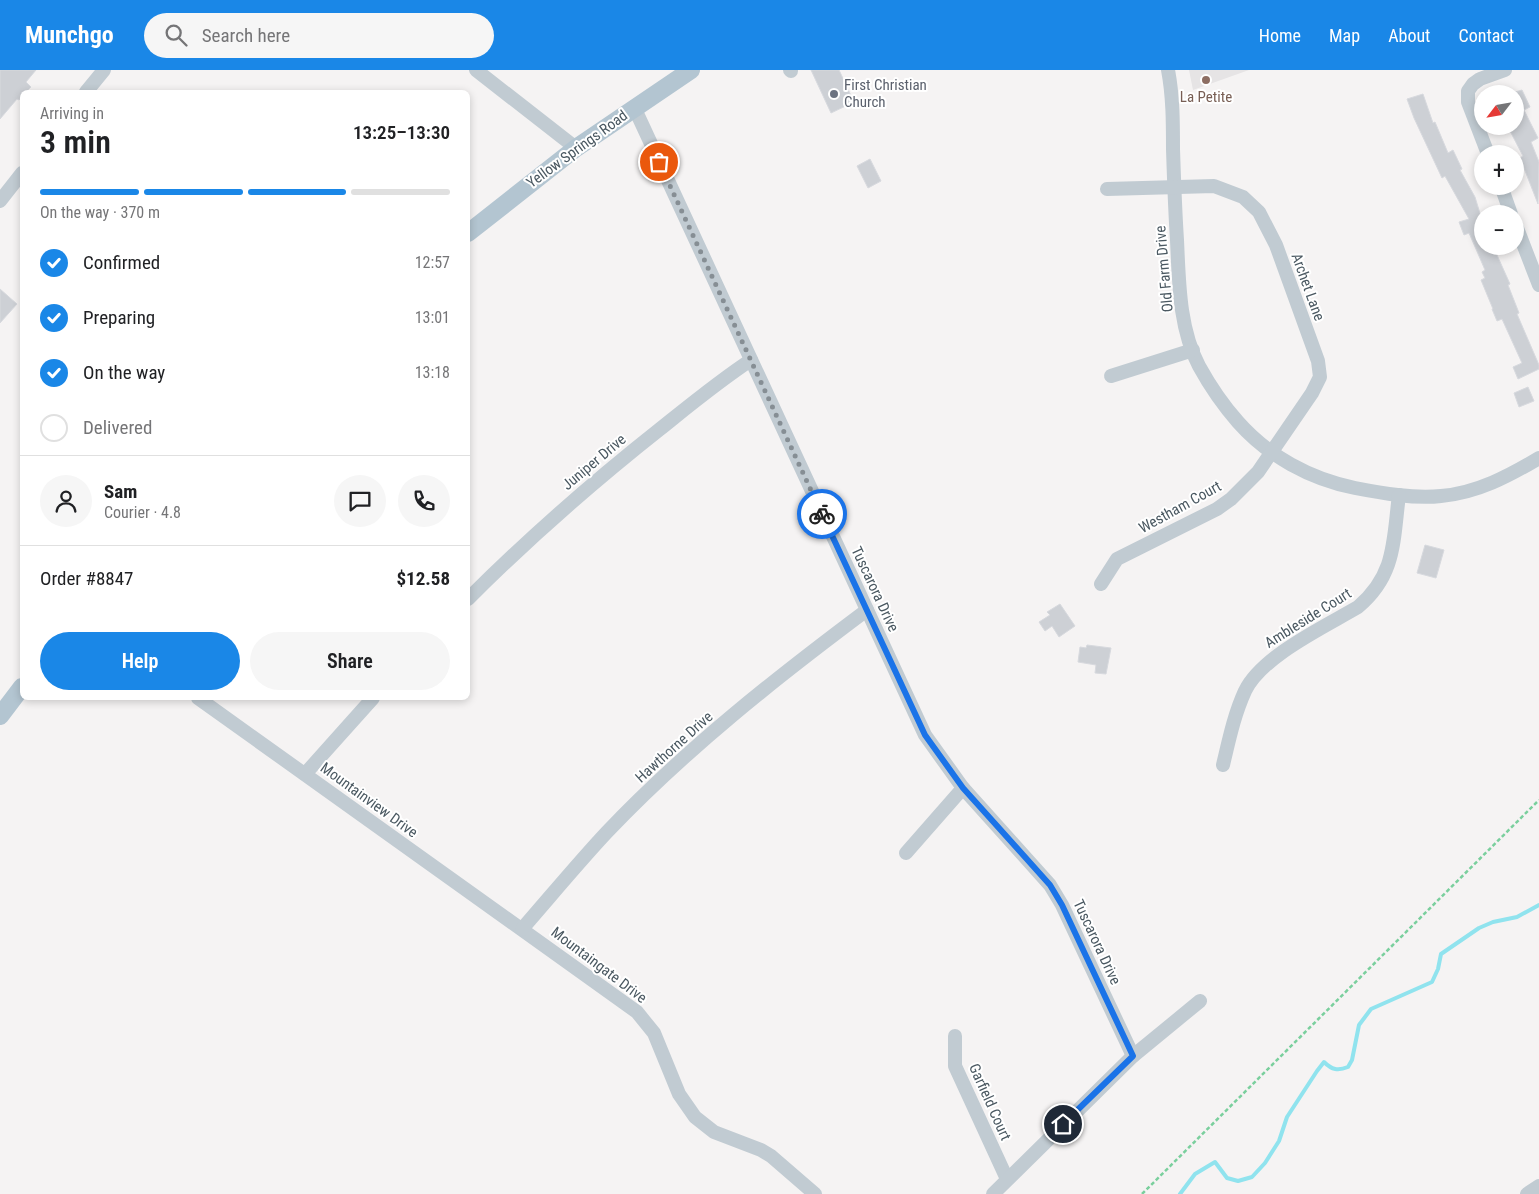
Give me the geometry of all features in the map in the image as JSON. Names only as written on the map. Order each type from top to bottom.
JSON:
[{"type":"main road","name":"Yellow Springs Road","points":[[470,231],[576,148],[691,70]]},
{"type":"main road","points":[[0,716],[20,690]]},
{"type":"street","points":[[88,90],[104,70]]},
{"type":"street","points":[[476,70],[576,148]]},
{"type":"street","name":"Old Farm Drive","points":[[1168,70],[1172,104],[1179,287],[1184,319],[1199,365],[1226,408],[1246,430],[1271,453],[1313,476],[1336,484],[1399,495],[1441,496],[1469,491],[1514,473],[1539,458]]},
{"type":"street","points":[[1485,145],[1468,102],[1468,91],[1480,79],[1505,70]]},
{"type":"street","name":"Tuscarora Drive","points":[[634,107],[925,735],[963,788],[1050,885],[1062,905],[1133,1056]]},
{"type":"street","points":[[0,201],[20,176]]},
{"type":"street","name":"Archet Lane","points":[[1107,189],[1214,186],[1243,197],[1259,212],[1276,246],[1318,361],[1320,377],[1312,394],[1271,453]]},
{"type":"street","points":[[1524,246],[1539,285]]},
{"type":"street","points":[[1111,376],[1193,350]]},
{"type":"street","name":"Juniper Drive","points":[[470,598],[506,562],[610,469],[727,376],[751,360]]},
{"type":"street","name":"Westham Court","points":[[1101,584],[1116,559],[1216,509],[1231,499],[1258,472],[1271,453]]},
{"type":"street","name":"Ambleside Court","points":[[1223,765],[1232,723],[1246,690],[1265,664],[1358,607],[1367,599],[1384,577],[1390,558],[1399,495]]},
{"type":"street","name":"Hawthorne Drive","points":[[522,929],[607,832],[647,793],[724,723],[788,670],[867,610]]},
{"type":"street","name":"Mountainview Drive","points":[[201,700],[522,929]]},
{"type":"street","points":[[305,774],[371,700]]},
{"type":"street","points":[[906,853],[963,788]]},
{"type":"street","name":"Mountaingate Drive","points":[[522,929],[637,1012],[654,1033],[679,1094],[695,1117],[714,1132],[761,1150],[771,1156],[815,1194]]},
{"type":"street","points":[[993,1194],[1007,1178],[1133,1056],[1200,1001]]},
{"type":"street","name":"Garfield Court","points":[[955,1036],[955,1066],[1007,1178]]},
{"type":"street","points":[[1527,1194],[1539,1186]]},
{"type":"path","points":[[1142,1194],[1539,800]]},
{"type":"shaded area","name":"La Petite","points":[[1189,70],[1249,70],[1193,90]]},
{"type":"building","points":[[0,70],[36,70],[26,82],[31,87],[28,90],[20,90],[20,99],[17,99],[0,119]]},
{"type":"building","points":[[811,70],[839,70],[854,102],[831,113]]},
{"type":"building","points":[[1423,94],[1433,123],[1435,122],[1448,153],[1453,150],[1462,169],[1460,170],[1475,197],[1477,205],[1474,205],[1474,245],[1469,233],[1464,235],[1459,222],[1469,219],[1445,176],[1442,178],[1407,99]]},
{"type":"building","points":[[1524,94],[1530,107],[1524,110]]},
{"type":"building","points":[[1524,110],[1538,138],[1531,142],[1539,162],[1538,204],[1524,168],[1524,145],[1517,145],[1512,135],[1524,135]]},
{"type":"building","points":[[870,159],[881,181],[868,188],[857,166]]},
{"type":"building","points":[[1479,255],[1497,255],[1510,284],[1508,285],[1519,313],[1517,314],[1539,365],[1539,369],[1518,379],[1513,367],[1522,363],[1502,319],[1497,321],[1492,309],[1481,280],[1485,278],[1482,272],[1485,270]]},
{"type":"building","points":[[0,289],[17,304],[0,323]]},
{"type":"building","points":[[1528,387],[1534,401],[1519,407],[1514,393]]},
{"type":"building","points":[[1425,545],[1444,550],[1436,578],[1417,573]]},
{"type":"building","points":[[1060,604],[1075,626],[1059,637],[1052,626],[1045,631],[1039,622],[1050,615],[1047,612]]},
{"type":"building","points":[[1087,645],[1111,648],[1106,674],[1095,673],[1096,665],[1078,662],[1080,647],[1086,648]]},
{"type":"waterway","points":[[1180,1194],[1195,1174],[1215,1162],[1227,1178],[1238,1181],[1252,1177],[1265,1163],[1279,1141],[1287,1117],[1324,1062],[1335,1069],[1348,1067],[1352,1060],[1359,1025],[1371,1009],[1432,982],[1438,969],[1441,954],[1479,928],[1493,922],[1517,917],[1539,905]]},
{"type":"way so far","points":[[659,162],[822,514]]},
{"type":"place","name":"La Petite","points":[[1206,80]]},
{"type":"place","name":"First Christian Church","points":[[834,94]]},
{"type":"route","points":[[822,514],[925,735],[963,788],[1050,885],[1062,905],[1133,1056],[1063,1124]]}]
